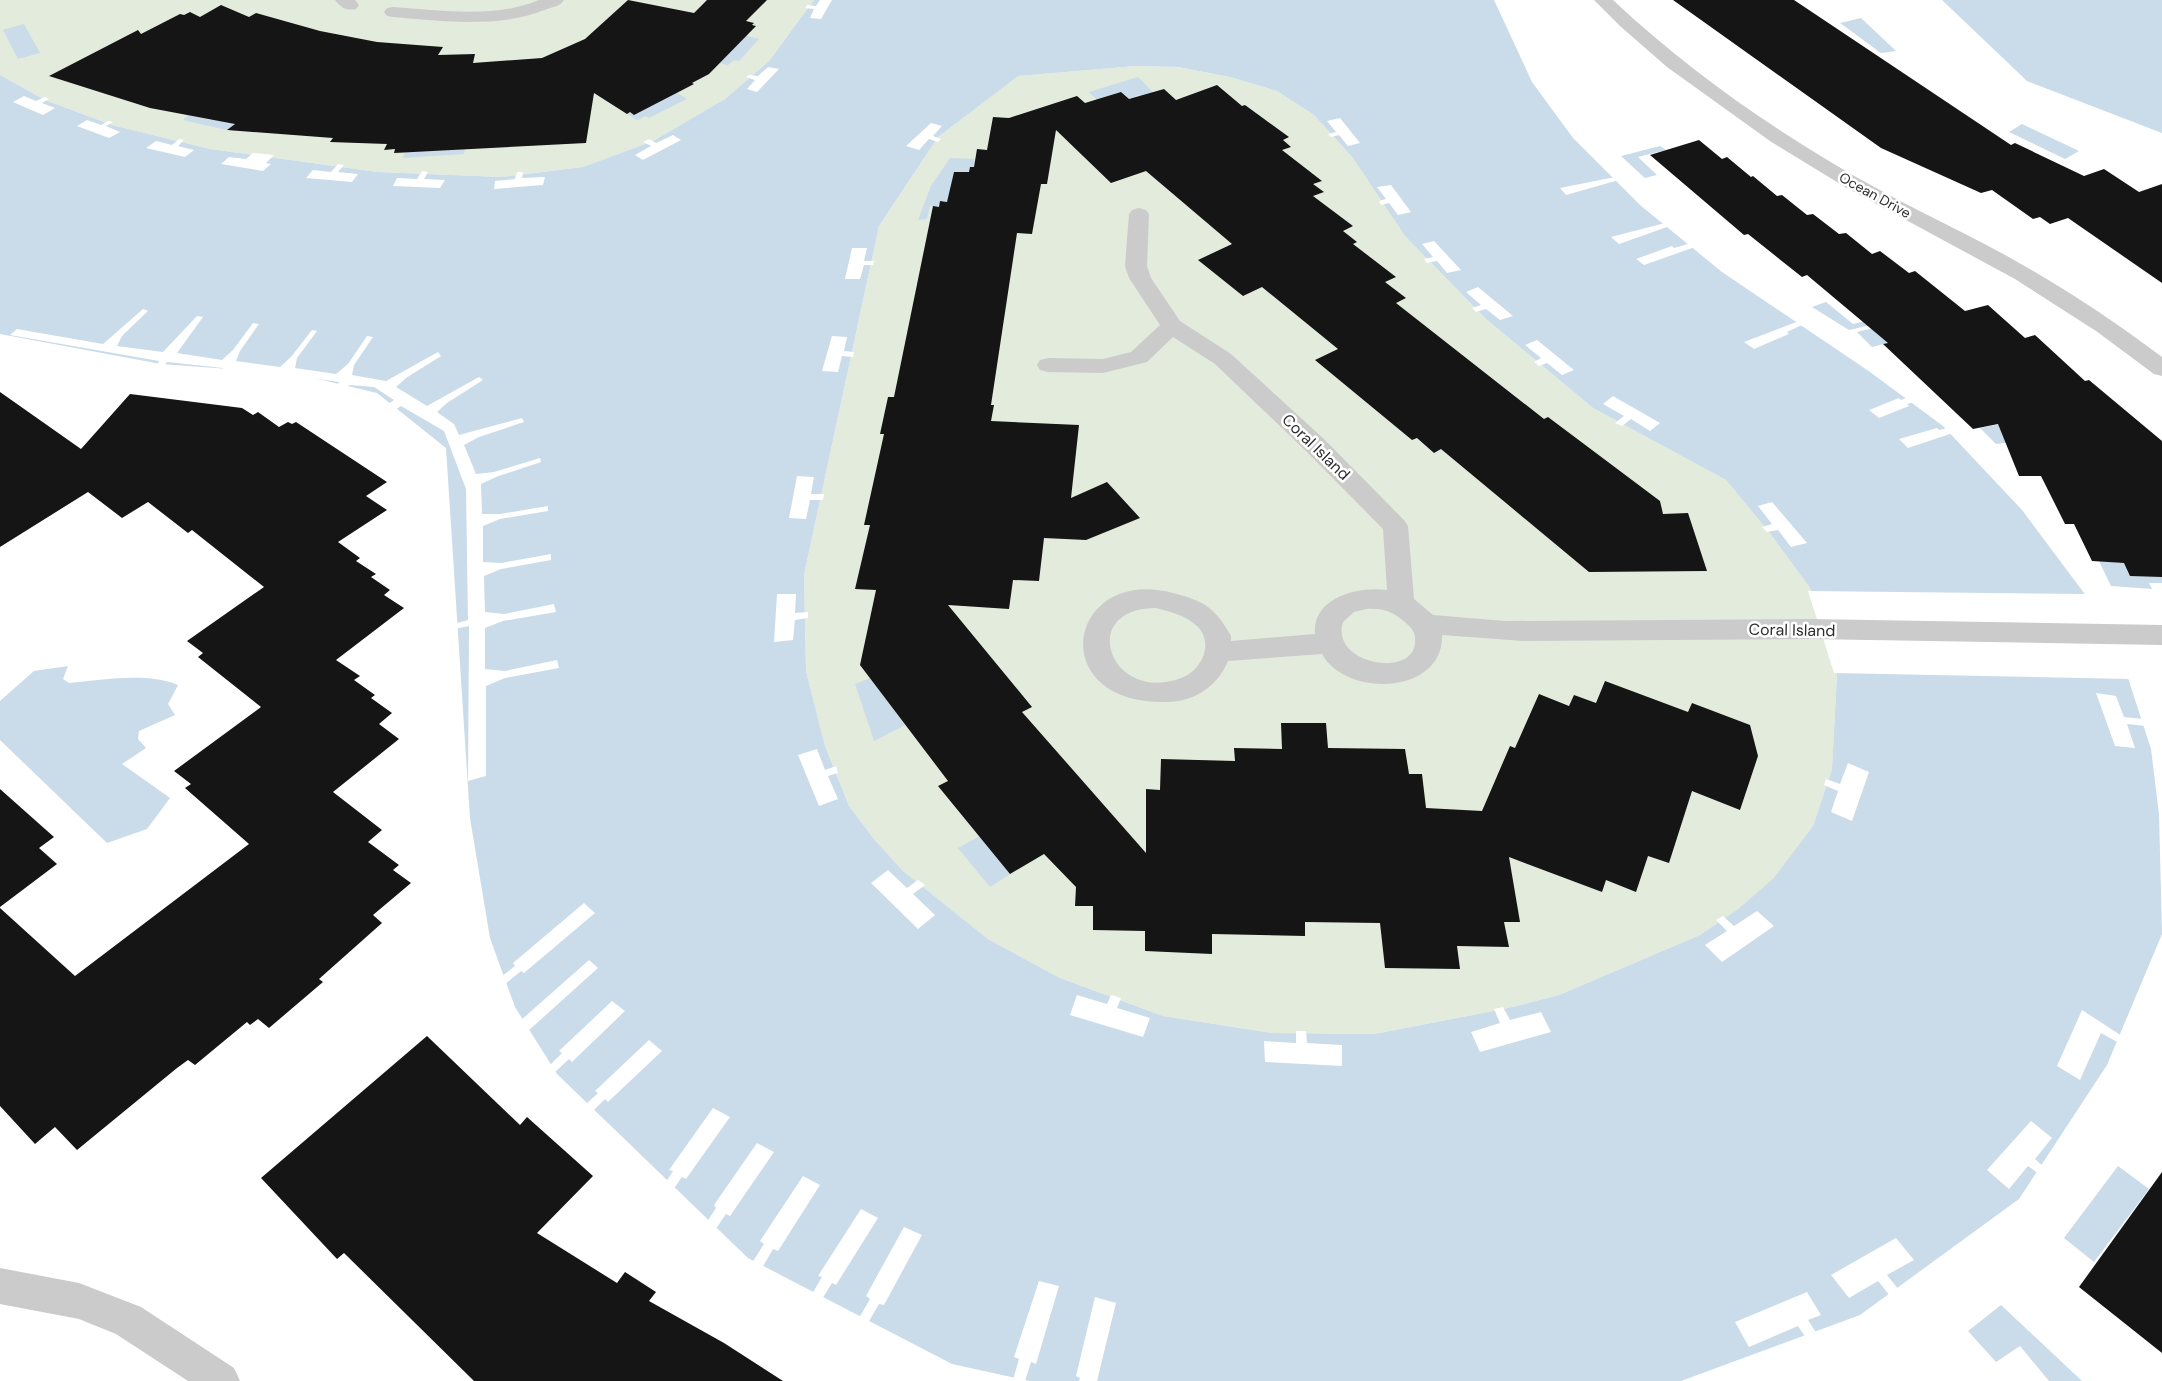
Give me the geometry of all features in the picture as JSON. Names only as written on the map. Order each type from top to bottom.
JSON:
[{"type":"street","points":[[393,12],[497,17],[539,8],[555,0]]},
{"type":"street","name":"Ocean Drive","points":[[1603,0],[1664,56],[1723,100],[1803,154],[2002,263],[2118,334],[2162,368]]},
{"type":"street","name":"Coral Island","points":[[1139,214],[1136,266],[1140,278],[1172,326],[1223,359],[1315,445],[1395,526],[1401,604]]},
{"type":"street","points":[[1048,365],[1103,366],[1139,357],[1172,326]]},
{"type":"street","points":[[1156,598],[1176,600],[1195,608],[1210,620],[1218,636],[1219,652],[1214,666],[1204,678],[1190,686],[1173,692],[1154,693],[1135,690],[1116,681],[1102,667],[1095,651],[1095,635],[1103,620],[1116,608],[1134,600],[1156,598]]},
{"type":"street","points":[[1378,598],[1401,604],[1414,612],[1424,622],[1430,638],[1427,653],[1416,666],[1398,673],[1377,675],[1356,669],[1339,658],[1329,643],[1328,625],[1337,609],[1356,600],[1378,598]]},
{"type":"street","name":"Coral Island","points":[[1424,622],[1488,632],[1664,628],[2162,635]]},
{"type":"street","points":[[1219,652],[1329,643]]},
{"type":"street","points":[[0,1286],[79,1301],[128,1320],[221,1381]]},
{"type":"shaded area","points":[[0,0],[814,0],[769,61],[725,99],[653,141],[583,167],[501,177],[378,172],[210,149],[112,125],[45,100],[0,75]]},
{"type":"shaded area","points":[[1136,66],[1178,67],[1230,77],[1277,91],[1314,115],[1353,158],[1405,236],[1486,319],[1593,408],[1726,480],[1769,532],[1810,588],[1837,674],[1832,769],[1813,826],[1773,880],[1738,909],[1700,935],[1559,995],[1504,1009],[1374,1034],[1272,1033],[1163,1016],[1060,978],[988,939],[903,871],[874,839],[849,806],[825,746],[806,671],[804,575],[879,226],[938,137],[1017,76]]},
{"type":"water","points":[[814,0],[1494,0],[1532,82],[1573,138],[1640,205],[1722,272],[1870,372],[1943,426],[2022,510],[2084,593],[2127,675],[2151,749],[2159,814],[2162,934],[2107,1065],[2019,1199],[1860,1315],[1681,1381],[1030,1381],[952,1364],[748,1258],[557,1074],[515,1007],[490,938],[470,818],[446,448],[377,393],[297,374],[161,364],[0,334],[0,75],[45,100],[112,125],[210,149],[378,172],[501,177],[583,167],[653,141],[725,99],[769,61]],"holes":[[[1136,66],[1178,67],[1230,77],[1277,91],[1314,115],[1353,158],[1405,236],[1486,319],[1593,408],[1726,480],[1769,532],[1810,588],[1837,674],[1832,769],[1813,826],[1773,879],[1738,909],[1700,935],[1559,995],[1504,1009],[1374,1034],[1272,1033],[1163,1016],[1060,978],[988,939],[903,871],[874,839],[849,806],[825,746],[806,671],[804,575],[879,226],[938,137],[1018,76]]]},
{"type":"water","points":[[1942,0],[2162,0],[2162,133],[2027,81]]},
{"type":"water","points":[[1861,18],[1896,51],[1881,53],[1840,23]]},
{"type":"water","points":[[24,24],[40,53],[18,59],[3,30]]},
{"type":"water","points":[[744,35],[759,39],[739,61],[734,60],[728,65],[714,62]]},
{"type":"water","points":[[1138,77],[1154,93],[1147,103],[1139,95],[1129,99],[1121,92],[1105,97],[1104,106],[1089,92]]},
{"type":"water","points":[[676,92],[687,99],[649,118],[646,116],[637,120],[627,114]]},
{"type":"water","points":[[188,115],[210,120],[216,116],[242,118],[227,130],[183,120]]},
{"type":"water","points":[[2022,124],[2079,151],[2065,159],[2009,132]]},
{"type":"water","points":[[407,145],[432,151],[465,149],[464,154],[403,158]]},
{"type":"water","points":[[1660,146],[1666,150],[1638,157],[1657,175],[1645,178],[1621,156]]},
{"type":"water","points":[[950,158],[975,159],[974,167],[970,167],[969,172],[954,172],[950,189],[1000,204],[940,201],[939,207],[930,206],[927,219],[918,220],[931,186]]},
{"type":"water","points":[[1826,302],[1853,324],[1866,321],[1871,325],[1849,330],[1812,307]]},
{"type":"water","points":[[1952,308],[1899,340],[1872,347],[1857,332]]},
{"type":"water","points":[[2001,424],[2063,435],[1996,444],[1980,428]]},
{"type":"water","points":[[2099,561],[2124,563],[2162,577],[2162,583],[2149,583],[2152,589],[2111,586]]},
{"type":"water","points":[[68,666],[63,679],[69,683],[138,678],[166,681],[178,685],[168,704],[175,715],[139,731],[138,739],[146,748],[122,764],[170,798],[147,829],[107,843],[0,740],[0,701],[34,671]]},
{"type":"water","points":[[870,678],[905,725],[874,741],[855,684]]},
{"type":"water","points":[[980,836],[1010,874],[990,887],[958,848]]},
{"type":"water","points":[[2118,1166],[2149,1189],[2094,1262],[2064,1238]]},
{"type":"water","points":[[2001,1305],[2082,1381],[2049,1381],[2020,1346],[1996,1362],[1968,1331]]},
{"type":"pier","points":[[820,0],[832,0],[821,19],[810,18],[814,9],[805,8],[807,5],[816,6]]},
{"type":"pier","points":[[768,67],[779,69],[757,92],[747,89],[755,80],[746,77],[749,75],[758,76]]},
{"type":"pier","points":[[24,96],[36,101],[45,97],[49,99],[42,103],[55,108],[43,115],[13,102]]},
{"type":"pier","points":[[1340,118],[1360,143],[1348,146],[1339,135],[1331,137],[1328,134],[1336,132],[1327,121]]},
{"type":"pier","points":[[87,120],[101,125],[108,121],[113,122],[106,126],[120,132],[109,138],[77,126]]},
{"type":"pier","points":[[931,123],[942,126],[933,136],[941,139],[938,142],[929,139],[919,150],[906,146]]},
{"type":"pier","points":[[673,135],[681,140],[643,160],[635,155],[651,146],[643,142],[649,139],[656,143]]},
{"type":"pier","points":[[179,139],[184,140],[178,146],[194,150],[185,157],[146,148],[156,141],[172,145]]},
{"type":"pier","points":[[253,153],[274,155],[266,163],[271,164],[263,171],[221,164],[229,157],[246,159]]},
{"type":"pier","points":[[338,164],[344,165],[338,172],[358,174],[352,182],[306,178],[313,170],[331,172]]},
{"type":"pier","points":[[422,171],[428,172],[424,179],[445,180],[440,188],[393,186],[397,178],[417,179]]},
{"type":"pier","points":[[517,172],[523,172],[522,178],[545,177],[543,185],[494,189],[495,181],[515,179]]},
{"type":"pier","points":[[1615,177],[1619,180],[1566,195],[1560,188]]},
{"type":"pier","points":[[1391,185],[1411,212],[1398,215],[1389,203],[1381,205],[1379,201],[1386,199],[1377,187]]},
{"type":"pier","points":[[1665,223],[1670,226],[1619,244],[1611,237]]},
{"type":"pier","points":[[1434,241],[1461,270],[1447,273],[1437,261],[1427,263],[1424,259],[1433,257],[1422,244]]},
{"type":"pier","points":[[1691,243],[1695,247],[1644,265],[1636,259],[1672,246],[1674,248]]},
{"type":"pier","points":[[852,248],[867,248],[864,261],[874,261],[873,265],[864,265],[860,279],[845,279]]},
{"type":"pier","points":[[1478,287],[1513,316],[1500,320],[1486,309],[1476,312],[1472,308],[1481,305],[1466,292]]},
{"type":"pier","points":[[143,309],[148,311],[122,336],[117,346],[163,352],[197,316],[203,317],[177,353],[222,360],[233,350],[253,323],[259,324],[240,351],[236,361],[280,367],[291,357],[312,330],[317,331],[297,358],[295,368],[336,374],[348,364],[367,336],[373,337],[354,365],[352,375],[386,381],[438,352],[441,356],[406,378],[396,387],[427,406],[479,377],[483,380],[447,403],[437,412],[454,424],[459,435],[522,418],[524,422],[479,437],[464,445],[476,474],[494,472],[540,458],[541,462],[481,484],[482,514],[500,514],[548,506],[548,511],[500,519],[483,526],[483,562],[501,563],[551,554],[551,560],[501,569],[484,576],[485,612],[504,614],[554,604],[556,612],[503,621],[485,628],[485,669],[505,671],[557,660],[559,668],[505,678],[486,686],[486,776],[468,781],[469,626],[454,629],[454,624],[468,620],[466,489],[444,431],[401,406],[395,410],[388,404],[394,400],[374,387],[349,385],[347,388],[337,386],[339,382],[239,370],[222,371],[223,368],[167,362],[164,366],[157,366],[159,361],[10,335],[17,329],[103,344]]},
{"type":"pier","points":[[1799,321],[1804,324],[1787,332],[1789,334],[1754,349],[1744,342]]},
{"type":"pier","points":[[832,336],[847,337],[844,351],[854,352],[853,357],[842,356],[838,372],[822,371]]},
{"type":"pier","points":[[1537,340],[1574,370],[1562,375],[1547,363],[1539,366],[1534,362],[1541,358],[1525,345]]},
{"type":"pier","points":[[1613,396],[1660,423],[1650,431],[1631,419],[1622,426],[1615,423],[1624,416],[1603,404]]},
{"type":"pier","points":[[1909,397],[1915,402],[1879,418],[1869,410],[1899,398],[1901,400]]},
{"type":"pier","points":[[1937,428],[1939,430],[1948,428],[1953,433],[1908,448],[1899,439]]},
{"type":"pier","points":[[797,476],[814,477],[811,494],[824,494],[823,500],[810,500],[806,519],[789,518]]},
{"type":"pier","points":[[1772,502],[1807,543],[1791,547],[1778,530],[1767,532],[1762,527],[1772,524],[1758,506]]},
{"type":"pier","points":[[1808,591],[2088,594],[2131,679],[1834,673]]},
{"type":"pier","points":[[777,594],[796,594],[795,613],[808,612],[808,618],[795,620],[793,640],[774,642]]},
{"type":"pier","points":[[2096,693],[2116,696],[2124,717],[2144,719],[2146,726],[2127,724],[2135,748],[2115,746]]},
{"type":"pier","points":[[817,749],[825,770],[836,766],[838,773],[828,776],[838,799],[819,806],[798,755]]},
{"type":"pier","points":[[1848,763],[1869,772],[1852,821],[1831,812],[1838,791],[1824,785],[1826,779],[1840,784]]},
{"type":"pier","points":[[888,870],[907,888],[918,880],[925,885],[913,894],[935,915],[918,929],[871,883]]},
{"type":"pier","points":[[584,903],[595,913],[524,973],[521,971],[504,985],[501,977],[515,966],[513,963]]},
{"type":"pier","points":[[1757,911],[1774,926],[1722,962],[1705,945],[1727,931],[1716,920],[1723,916],[1734,926]]},
{"type":"pier","points":[[589,960],[598,968],[527,1032],[520,1021]]},
{"type":"pier","points":[[1077,995],[1107,1004],[1111,995],[1121,998],[1117,1008],[1150,1018],[1143,1037],[1070,1015]]},
{"type":"pier","points":[[612,1001],[625,1011],[572,1062],[569,1059],[553,1074],[549,1066],[562,1053],[559,1051]]},
{"type":"pier","points":[[1503,1007],[1510,1020],[1541,1012],[1551,1032],[1480,1052],[1471,1032],[1500,1023],[1494,1009]]},
{"type":"pier","points":[[2082,1010],[2122,1036],[2119,1043],[2101,1033],[2080,1080],[2057,1066]]},
{"type":"pier","points":[[1296,1031],[1306,1031],[1307,1043],[1342,1045],[1342,1066],[1265,1062],[1264,1041],[1296,1043]]},
{"type":"pier","points":[[649,1040],[662,1051],[608,1102],[605,1099],[592,1112],[585,1105],[598,1093],[595,1091]]},
{"type":"pier","points":[[713,1108],[730,1117],[686,1179],[682,1177],[673,1190],[666,1182],[673,1171],[669,1170]]},
{"type":"pier","points":[[2031,1121],[2052,1138],[2035,1159],[2044,1167],[2039,1174],[2028,1166],[2009,1189],[1987,1170]]},
{"type":"pier","points":[[757,1143],[774,1152],[730,1216],[726,1214],[715,1230],[707,1222],[716,1208],[714,1205]]},
{"type":"pier","points":[[803,1176],[820,1185],[778,1251],[773,1249],[762,1268],[752,1263],[764,1244],[760,1241]]},
{"type":"pier","points":[[861,1209],[878,1218],[836,1285],[832,1283],[822,1299],[812,1294],[822,1277],[818,1276]]},
{"type":"pier","points":[[904,1227],[922,1235],[884,1305],[879,1304],[868,1323],[859,1318],[870,1299],[866,1296]]},
{"type":"pier","points":[[1896,1238],[1914,1260],[1887,1275],[1899,1290],[1890,1296],[1878,1281],[1849,1298],[1831,1275]]},
{"type":"pier","points":[[1039,1281],[1059,1286],[1036,1364],[1031,1362],[1025,1381],[1013,1380],[1019,1359],[1014,1357]]},
{"type":"pier","points":[[1807,1292],[1821,1315],[1808,1320],[1817,1334],[1806,1338],[1798,1326],[1749,1347],[1735,1322]]},
{"type":"pier","points":[[1095,1297],[1116,1303],[1097,1381],[1079,1381],[1080,1378],[1076,1376]]},
{"type":"building","points":[[628,0],[694,13],[707,0],[767,0],[746,21],[754,23],[752,25],[756,26],[709,74],[692,83],[694,84],[634,115],[630,112],[627,114],[594,93],[586,143],[394,153],[395,149],[384,150],[387,144],[330,142],[333,138],[227,130],[235,124],[150,108],[49,76],[138,30],[141,34],[180,14],[184,15],[190,12],[200,17],[221,5],[249,17],[256,13],[320,31],[377,42],[443,47],[438,55],[475,54],[473,63],[542,58],[585,39]]},
{"type":"building","points":[[1673,0],[1794,0],[2011,145],[2015,143],[2084,176],[2104,169],[2139,192],[2162,184],[2162,283],[2068,218],[2050,224],[2040,217],[2033,219],[1992,190],[1981,193],[1881,148]]},
{"type":"building","points":[[1217,85],[1242,106],[1245,105],[1289,137],[1283,140],[1291,147],[1282,150],[1322,181],[1313,184],[1324,192],[1313,196],[1353,226],[1343,231],[1357,242],[1353,244],[1396,277],[1385,282],[1406,298],[1396,303],[1544,419],[1548,417],[1660,501],[1663,514],[1688,513],[1707,571],[1589,572],[1441,449],[1434,453],[1417,438],[1412,440],[1315,360],[1338,349],[1262,287],[1243,296],[1198,260],[1232,244],[1146,171],[1111,183],[1056,130],[1047,184],[1041,184],[1032,234],[1017,233],[991,405],[994,405],[991,421],[1079,425],[1071,498],[1107,482],[1140,518],[1086,540],[1044,538],[1039,581],[1013,580],[1009,609],[948,605],[1032,707],[1022,712],[1146,853],[1146,789],[1160,790],[1161,759],[1235,761],[1234,748],[1282,749],[1281,723],[1326,723],[1328,748],[1405,749],[1409,774],[1422,774],[1426,808],[1482,811],[1510,746],[1515,748],[1539,694],[1569,706],[1574,695],[1596,703],[1605,681],[1688,712],[1692,703],[1750,725],[1758,756],[1740,810],[1692,791],[1669,863],[1648,856],[1636,892],[1606,880],[1602,892],[1509,857],[1520,922],[1504,922],[1509,947],[1457,946],[1460,969],[1385,968],[1380,923],[1305,922],[1305,936],[1212,934],[1212,954],[1145,951],[1145,931],[1093,930],[1093,906],[1075,906],[1076,887],[1044,854],[1010,874],[938,786],[948,781],[860,665],[876,590],[855,589],[870,525],[864,525],[884,434],[880,434],[888,397],[894,397],[933,206],[939,207],[940,201],[947,202],[954,172],[969,172],[970,167],[974,167],[977,149],[987,150],[993,117],[1009,118],[1077,96],[1085,103],[1121,92],[1129,99],[1164,89],[1176,100]]},
{"type":"building","points":[[1699,140],[1722,159],[1727,157],[1777,196],[1782,195],[1807,215],[1813,214],[1839,234],[1846,233],[1872,254],[1880,251],[1909,273],[1915,271],[1965,311],[1988,305],[2025,338],[2035,335],[2085,381],[2089,380],[2162,441],[2162,577],[2130,576],[2124,563],[2092,561],[2074,524],[2065,524],[2041,476],[2019,476],[1998,424],[1973,429],[1883,344],[1888,343],[1807,275],[1802,277],[1748,234],[1744,235],[1650,155]]},
{"type":"building","points":[[0,392],[81,449],[130,394],[242,408],[253,415],[258,412],[279,427],[288,422],[292,424],[296,422],[387,482],[366,496],[387,510],[338,542],[360,558],[356,561],[376,574],[371,577],[390,590],[384,595],[404,608],[336,660],[360,676],[354,680],[375,695],[371,698],[392,713],[379,724],[399,739],[333,792],[382,830],[368,842],[399,865],[393,870],[411,883],[373,915],[382,923],[319,979],[323,982],[269,1028],[258,1019],[250,1025],[247,1022],[195,1065],[188,1060],[177,1068],[77,1150],[55,1127],[35,1144],[0,1106],[0,908],[75,976],[249,844],[185,788],[191,784],[174,771],[261,707],[198,657],[203,653],[187,641],[264,587],[192,530],[188,533],[148,502],[122,518],[88,492],[0,547]]},
{"type":"building","points":[[0,789],[54,837],[39,848],[57,864],[0,907]]},
{"type":"building","points":[[427,1036],[520,1125],[527,1117],[593,1176],[537,1233],[617,1283],[625,1272],[656,1292],[649,1301],[724,1343],[783,1381],[474,1381],[344,1253],[337,1259],[261,1178]]},
{"type":"building","points":[[2162,1172],[2162,1353],[2079,1287]]}]
